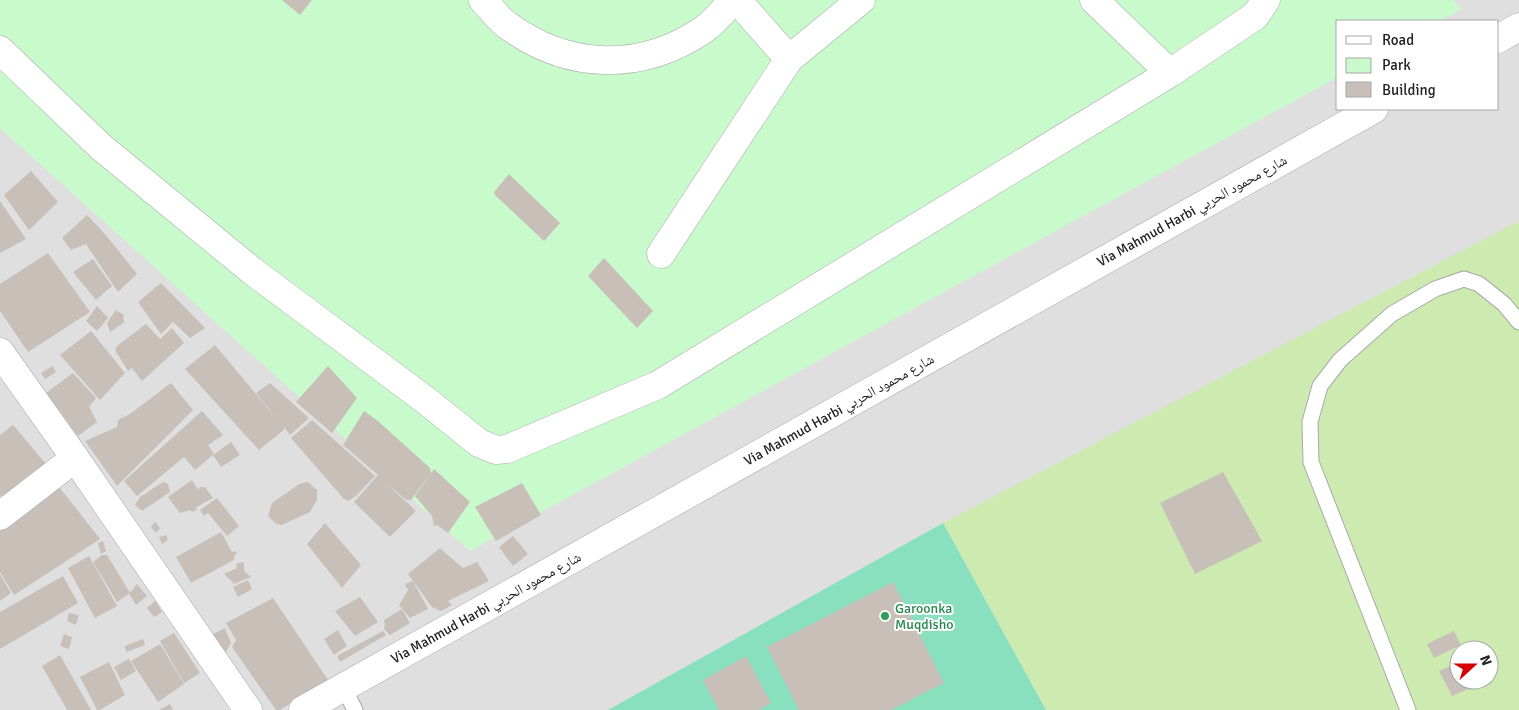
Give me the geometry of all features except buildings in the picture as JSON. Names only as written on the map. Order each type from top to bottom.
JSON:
[{"type":"street","points":[[483,0],[506,24],[542,47],[583,59],[626,60],[668,50],[705,29],[735,0],[789,59]]},
{"type":"street","points":[[661,254],[789,59],[861,0]]},
{"type":"street","points":[[1094,0],[1170,73]]},
{"type":"street","points":[[0,50],[101,147],[251,270],[480,443],[496,450],[507,449],[658,386],[1170,73],[1255,16],[1266,0]]},
{"type":"street","points":[[1499,38],[1519,27]]},
{"type":"street","name":"Via Mahmud Harbi شارع محمود الحربي","points":[[303,710],[350,699],[1372,110]]},
{"type":"street","points":[[0,352],[248,710]]},
{"type":"street","points":[[0,516],[75,458]]},
{"type":"lane","points":[[1408,710],[1311,462],[1310,422],[1320,386],[1340,360],[1392,314],[1435,289],[1464,279],[1479,284],[1504,304],[1519,322]]},
{"type":"shaded area","points":[[0,0],[1519,0],[1519,710],[0,710]]},
{"type":"green space","points":[[0,0],[1453,0],[1462,9],[1441,20],[1336,20],[1336,78],[470,551],[0,128]]},
{"type":"green space","points":[[1519,221],[1519,710],[1046,710],[943,523]]},
{"type":"green space","name":"Garoonka Muqdisho","points":[[943,523],[1046,710],[608,710]]},
{"type":"place","name":"Garoonka Muqdisho","points":[[885,616]]}]
